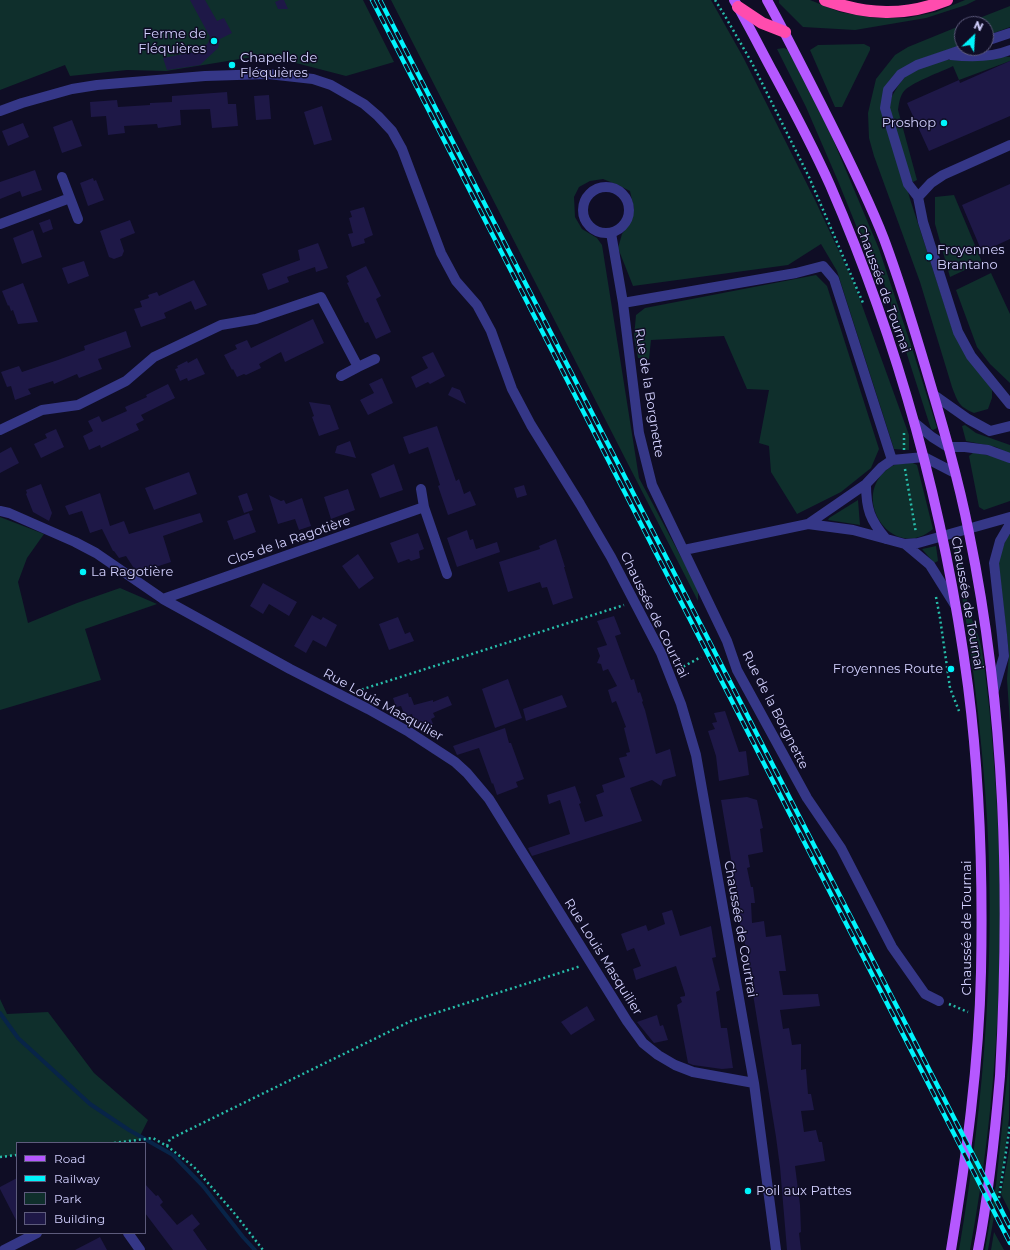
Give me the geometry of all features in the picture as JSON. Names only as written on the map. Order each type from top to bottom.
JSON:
[{"type":"highway","points":[[825,0],[842,6],[878,13],[911,11],[947,0]]},
{"type":"highway","points":[[736,3],[762,23],[785,32]]},
{"type":"main road","name":"Chaussée de Tournai","points":[[767,0],[785,32],[859,179],[880,229],[900,284],[934,395],[955,474],[968,529],[986,630],[1000,731],[1008,864],[1008,936],[1006,1008],[993,1146],[978,1250]]},
{"type":"main road","name":"Chaussée de Tournai","points":[[736,3],[795,113],[829,183],[860,260],[889,341],[915,423],[943,536],[955,605],[968,687],[978,795],[981,856],[981,966],[974,1083],[963,1174],[951,1250]]},
{"type":"street","points":[[994,39],[1010,33]]},
{"type":"street","points":[[949,54],[966,57],[1010,50]]},
{"type":"street","points":[[954,52],[917,65],[901,74],[888,90],[885,108],[908,184],[918,197],[924,222],[958,332],[971,356],[1010,404]]},
{"type":"street","name":"Chaussée de Courtrai","points":[[0,111],[22,103],[72,89],[97,85],[256,74],[280,75],[315,80],[331,85],[364,104],[392,131],[402,148],[441,253],[456,281],[477,305],[481,312],[491,331],[512,389],[528,419],[607,550],[661,653],[681,704],[696,755],[754,1083],[776,1250]]},
{"type":"street","points":[[918,197],[931,183],[943,175],[1010,145]]},
{"type":"street","points":[[62,177],[78,218]]},
{"type":"street","points":[[604,187],[613,188],[620,191],[627,198],[630,207],[628,219],[622,227],[611,233],[602,233],[594,230],[587,222],[584,214],[584,205],[589,195],[594,190],[604,187]]},
{"type":"street","points":[[0,224],[70,198]]},
{"type":"street","name":"Rue de la Borgnette","points":[[611,233],[623,303],[640,433],[652,485],[727,641],[737,670],[807,798],[841,848],[892,947],[925,994],[939,1000]]},
{"type":"street","points":[[623,303],[823,266],[834,279],[892,460]]},
{"type":"street","points":[[0,430],[42,410],[78,405],[126,381],[154,357],[221,325],[256,319],[321,297],[358,367]]},
{"type":"street","points":[[341,376],[375,359]]},
{"type":"street","points":[[934,395],[968,419],[990,431],[1010,426]]},
{"type":"street","points":[[915,423],[932,437],[948,446],[988,450],[1010,458]]},
{"type":"street","points":[[808,524],[866,484],[882,467],[892,460],[924,457],[955,474]]},
{"type":"street","points":[[866,484],[868,510],[874,525],[886,539]]},
{"type":"street","points":[[421,488],[424,507],[447,574]]},
{"type":"street","name":"Clos de la Ragotière","points":[[163,599],[424,507]]},
{"type":"street","name":"Rue Louis Masquilier","points":[[0,511],[9,513],[89,549],[163,599],[290,669],[346,697],[409,732],[450,758],[467,773],[489,799],[591,963],[643,1043],[658,1055],[675,1065],[693,1072],[754,1083]]},
{"type":"street","points":[[684,550],[808,524],[853,530],[905,544],[918,543],[1010,517]]},
{"type":"street","points":[[994,690],[1004,656],[994,563],[1000,542],[1010,524]]},
{"type":"street","points":[[905,544],[930,565],[955,605]]},
{"type":"street","points":[[4,1250],[35,1234]]},
{"type":"street","points":[[129,1234],[140,1250]]},
{"type":"path","points":[[715,0],[726,16],[752,63],[809,178],[865,308]]},
{"type":"path","points":[[904,431],[904,458],[918,543]]},
{"type":"path","points":[[936,596],[944,640],[950,688],[961,715]]},
{"type":"path","points":[[346,697],[353,692],[634,602]]},
{"type":"path","points":[[669,674],[701,657]]},
{"type":"path","points":[[167,1146],[170,1139],[411,1021],[591,963]]},
{"type":"path","points":[[939,1000],[968,1012],[968,1019]]},
{"type":"path","points":[[122,1142],[153,1138],[167,1146],[194,1167],[235,1214],[263,1250]]},
{"type":"path","points":[[0,1158],[16,1155]]},
{"type":"green space","points":[[0,0],[363,0],[394,62],[346,76],[265,55],[166,71],[127,70],[70,76],[65,65],[0,90]]},
{"type":"green space","points":[[391,0],[711,0],[743,57],[815,200],[855,286],[909,435],[909,450],[894,449],[837,271],[821,244],[788,265],[633,286],[618,248],[622,234],[629,224],[634,209],[630,191],[603,179],[590,181],[579,187],[574,197],[575,217],[582,229],[597,238],[602,245],[639,478],[698,589],[698,601]]},
{"type":"green space","points":[[779,0],[810,0],[840,12],[874,18],[907,18],[936,12],[965,0],[976,0],[966,5],[926,18],[855,30],[803,27],[779,3]]},
{"type":"green space","points":[[1010,6],[1010,27],[994,33],[994,16],[984,16]]},
{"type":"green space","points":[[954,28],[954,48],[918,60],[894,75],[888,83],[884,112],[911,202],[954,334],[992,390],[992,398],[988,409],[974,413],[959,403],[952,387],[920,282],[874,156],[869,138],[868,113],[876,79],[895,55],[908,47]]},
{"type":"green space","points":[[864,44],[870,47],[870,50],[842,107],[835,107],[810,50],[818,45]]},
{"type":"green space","points":[[784,48],[789,50],[832,137],[879,249],[937,428],[933,430],[931,429],[884,283],[877,268],[868,255],[806,107],[777,49]]},
{"type":"green space","points":[[1002,56],[1010,57],[1010,61],[959,80],[953,66],[915,83],[903,92],[898,110],[917,180],[913,182],[910,178],[889,110],[892,96],[898,86],[907,74],[940,60],[963,60]]},
{"type":"green space","points":[[954,195],[982,262],[950,277],[935,224],[935,197]]},
{"type":"green space","points":[[991,273],[1010,314],[1010,383],[990,364],[977,347],[956,290]]},
{"type":"green space","points":[[816,275],[827,286],[879,449],[871,468],[841,492],[797,514],[771,472],[769,446],[759,443],[769,390],[747,389],[724,336],[651,340],[649,359],[638,358],[634,337],[636,315],[645,308]]},
{"type":"green space","points":[[965,425],[976,433],[1010,445],[1010,454],[996,447],[966,441],[962,426]]},
{"type":"green space","points":[[974,452],[999,458],[1010,463],[1010,501],[984,510],[979,507],[969,456]]},
{"type":"green space","points":[[913,463],[917,465],[933,529],[918,537],[903,538],[890,532],[880,521],[874,507],[873,493],[879,478],[892,466]]},
{"type":"green space","points":[[858,500],[860,525],[828,520],[829,518]]},
{"type":"green space","points":[[0,517],[44,534],[27,558],[18,582],[28,623],[77,603],[120,588],[157,604],[85,629],[101,680],[0,710]]},
{"type":"green space","points":[[1010,534],[1010,724],[1007,679],[1009,654],[998,561],[1006,539]]},
{"type":"green space","points":[[936,546],[938,561],[934,563],[922,549]]},
{"type":"green space","points":[[957,549],[959,551],[970,614],[981,646],[987,686],[999,849],[1000,964],[993,1079],[980,1193],[970,1250],[959,1250],[976,1136],[982,1078],[989,962],[990,905],[982,752],[968,635],[956,566],[955,550]]},
{"type":"green space","points":[[0,999],[7,1014],[48,1012],[94,1073],[148,1120],[138,1140],[122,1142],[16,1142],[16,1155],[0,1157]]},
{"type":"green space","points":[[1010,1049],[1009,1119],[1004,1161],[988,1250],[985,1250],[996,1185]]},
{"type":"green space","points":[[1010,1146],[1010,1212],[1001,1194]]},
{"type":"green space","points":[[994,1232],[1004,1250],[991,1250]]},
{"type":"building","points":[[190,0],[205,0],[217,21],[224,18],[232,33],[220,39],[218,48],[200,65],[167,70],[163,58],[199,51],[208,43],[210,37]]},
{"type":"building","points":[[284,0],[288,9],[278,9],[275,2]]},
{"type":"building","points":[[1010,61],[1010,116],[929,151],[907,103],[959,80],[960,83]]},
{"type":"building","points":[[227,92],[228,104],[236,104],[238,126],[212,128],[210,109],[180,110],[181,125],[158,128],[157,124],[124,126],[125,133],[108,135],[106,116],[91,117],[90,102],[117,100],[118,107],[150,105],[150,103],[172,102],[172,96]]},
{"type":"building","points":[[269,95],[271,119],[256,120],[254,96]]},
{"type":"building","points":[[322,106],[332,140],[314,145],[304,112]]},
{"type":"building","points":[[72,120],[82,146],[62,153],[53,127]]},
{"type":"building","points":[[23,123],[29,137],[8,146],[2,131]]},
{"type":"building","points":[[35,170],[42,190],[22,197],[20,191],[0,199],[0,182]]},
{"type":"building","points":[[93,178],[94,181],[96,180],[104,200],[88,206],[80,183]]},
{"type":"building","points":[[1010,184],[1010,239],[982,252],[962,205]]},
{"type":"building","points":[[364,207],[373,235],[364,239],[365,243],[352,247],[348,234],[353,233],[349,218],[352,217],[350,211]]},
{"type":"building","points":[[50,219],[53,229],[43,233],[39,223]]},
{"type":"building","points":[[130,220],[135,233],[120,239],[124,251],[122,256],[114,259],[109,257],[100,231]]},
{"type":"building","points":[[33,230],[42,257],[22,264],[13,238]]},
{"type":"building","points":[[318,243],[328,268],[316,272],[315,267],[287,277],[289,282],[268,290],[262,274],[300,260],[298,250]]},
{"type":"building","points":[[84,261],[89,276],[68,284],[62,268]]},
{"type":"building","points":[[366,266],[381,296],[376,299],[391,332],[376,339],[368,322],[365,323],[347,283],[349,282],[346,276]]},
{"type":"building","points":[[194,280],[207,305],[195,310],[191,301],[164,313],[166,318],[141,327],[134,309],[142,307],[140,301],[149,298],[148,295],[157,292],[159,296]]},
{"type":"building","points":[[23,283],[38,322],[18,324],[13,310],[11,311],[9,305],[8,306],[2,291]]},
{"type":"building","points":[[313,319],[324,343],[285,362],[281,352],[259,364],[261,368],[246,375],[244,374],[237,377],[224,355],[237,349],[235,345],[247,340],[251,348]]},
{"type":"building","points":[[126,331],[131,347],[98,359],[102,369],[79,378],[77,374],[54,384],[53,381],[28,389],[31,394],[15,400],[11,386],[7,387],[1,372],[19,366],[22,372],[85,350],[84,346]]},
{"type":"building","points":[[433,352],[445,376],[430,384],[428,382],[416,388],[411,377],[428,368],[422,357]]},
{"type":"building","points":[[197,358],[205,374],[188,381],[187,378],[180,381],[175,369],[178,368],[177,366],[187,361],[188,363]]},
{"type":"building","points":[[382,378],[393,403],[368,415],[360,400],[374,393],[369,384]]},
{"type":"building","points":[[168,384],[175,398],[141,415],[144,420],[136,424],[139,430],[101,448],[100,445],[89,450],[83,436],[93,431],[88,421],[99,416],[102,422],[127,411],[125,407],[147,397],[146,395]]},
{"type":"building","points":[[452,387],[460,390],[466,404],[448,395]]},
{"type":"building","points":[[309,402],[330,405],[339,429],[319,436],[312,417],[314,416]]},
{"type":"building","points":[[437,426],[456,481],[459,479],[464,494],[470,491],[476,505],[448,515],[438,486],[440,485],[428,447],[409,454],[403,437]]},
{"type":"building","points":[[56,429],[64,447],[41,458],[34,444],[47,438],[45,434]]},
{"type":"building","points":[[350,441],[356,458],[335,453],[337,446]]},
{"type":"building","points":[[11,447],[19,463],[0,473],[0,453]]},
{"type":"building","points":[[394,464],[403,490],[380,498],[371,474]]},
{"type":"building","points":[[189,472],[197,494],[154,510],[145,488]]},
{"type":"building","points":[[41,484],[52,513],[49,521],[33,512],[26,494],[26,490]]},
{"type":"building","points":[[524,485],[527,495],[517,498],[514,488]]},
{"type":"building","points":[[348,489],[355,510],[331,519],[324,497]]},
{"type":"building","points":[[100,493],[110,526],[124,521],[129,534],[200,513],[203,522],[163,536],[171,562],[137,573],[126,556],[119,558],[113,551],[102,529],[90,533],[82,511],[69,515],[65,506]]},
{"type":"building","points":[[247,493],[253,510],[244,513],[238,496]]},
{"type":"building","points":[[269,495],[281,501],[284,500],[286,504],[302,498],[311,526],[299,530],[295,519],[278,524]]},
{"type":"building","points":[[249,513],[256,532],[234,540],[227,521]]},
{"type":"building","points":[[467,530],[470,540],[473,539],[476,549],[497,542],[500,552],[457,567],[447,538]]},
{"type":"building","points":[[418,533],[424,549],[419,551],[420,558],[411,561],[409,559],[398,563],[390,543]]},
{"type":"building","points":[[556,539],[573,598],[553,605],[547,587],[542,588],[540,582],[508,592],[499,562],[540,549],[539,546]]},
{"type":"building","points":[[358,554],[374,578],[359,589],[342,566]]},
{"type":"building","points":[[263,583],[297,602],[289,616],[269,604],[263,614],[250,606]]},
{"type":"building","points":[[312,615],[321,620],[323,617],[337,625],[326,647],[313,640],[306,653],[294,646]]},
{"type":"building","points":[[614,616],[621,634],[615,636],[631,680],[634,679],[638,693],[640,692],[656,754],[670,749],[676,776],[663,780],[661,786],[652,780],[630,788],[642,821],[532,856],[528,848],[570,834],[560,800],[549,804],[547,795],[575,786],[581,803],[579,804],[585,822],[603,816],[596,795],[604,792],[602,785],[625,777],[619,758],[627,756],[626,753],[630,752],[624,728],[626,727],[616,701],[612,703],[608,690],[617,686],[608,669],[603,671],[601,664],[597,663],[600,656],[597,648],[607,645],[597,621]]},
{"type":"building","points":[[398,617],[405,634],[410,632],[414,641],[389,650],[379,624]]},
{"type":"building","points":[[508,679],[522,718],[495,728],[482,689]]},
{"type":"building","points":[[408,693],[414,705],[433,700],[433,702],[448,696],[452,705],[433,713],[435,717],[431,719],[433,724],[422,728],[420,723],[415,725],[412,714],[405,716],[401,706],[396,707],[393,698]]},
{"type":"building","points":[[562,695],[567,707],[526,721],[523,709]]},
{"type":"building","points":[[725,711],[739,752],[746,751],[749,775],[719,781],[716,756],[708,731],[715,729],[712,723],[717,722],[714,713]]},
{"type":"building","points":[[505,728],[509,743],[511,743],[524,779],[516,782],[518,787],[497,795],[479,748],[457,755],[453,746]]},
{"type":"building","points":[[747,797],[757,800],[763,828],[760,829],[763,852],[748,855],[750,867],[747,868],[751,887],[753,887],[755,903],[751,903],[752,923],[764,921],[766,937],[781,935],[786,971],[779,971],[783,995],[818,994],[820,1006],[780,1010],[783,1029],[789,1028],[792,1045],[801,1044],[801,1070],[806,1069],[808,1094],[811,1094],[814,1110],[801,1111],[804,1132],[816,1130],[819,1142],[822,1142],[825,1161],[795,1166],[800,1205],[801,1232],[799,1233],[801,1250],[787,1250],[776,1137],[743,932],[741,932],[740,912],[721,800]]},
{"type":"building","points":[[672,910],[680,936],[711,926],[716,957],[712,958],[720,990],[716,992],[721,1028],[727,1028],[733,1068],[722,1069],[688,1063],[677,1005],[682,1002],[680,997],[685,996],[685,994],[676,966],[636,980],[633,969],[641,966],[634,948],[627,951],[621,934],[646,925],[648,931],[665,924],[662,913]]},
{"type":"building","points":[[587,1006],[595,1020],[571,1035],[561,1022]]},
{"type":"building","points":[[657,1015],[660,1026],[663,1025],[668,1040],[654,1043],[637,1022]]},
{"type":"building","points":[[16,1179],[16,1220],[0,1189],[0,1187]]},
{"type":"building","points":[[146,1185],[156,1196],[158,1195],[163,1202],[160,1205],[177,1225],[192,1214],[200,1224],[193,1230],[207,1250],[173,1250],[146,1214]]},
{"type":"building","points":[[100,1237],[107,1250],[75,1250]]},
{"type":"waterway","points":[[0,1013],[18,1038],[90,1104],[129,1130],[173,1155],[203,1186],[255,1250]]},
{"type":"railway","points":[[372,0],[1010,1243]]},
{"type":"railway","points":[[380,0],[1010,1227]]},
{"type":"place","name":"Ferme de Fléquières","points":[[214,41]]},
{"type":"place","name":"Chapelle de Fléquières","points":[[232,65]]},
{"type":"place","name":"Proshop","points":[[944,123]]},
{"type":"place","name":"Froyennes Brantano","points":[[929,257]]},
{"type":"place","name":"La Ragotière","points":[[83,572]]},
{"type":"place","name":"Froyennes Route","points":[[951,669]]},
{"type":"place","name":"Poil aux Pattes","points":[[748,1191]]}]
